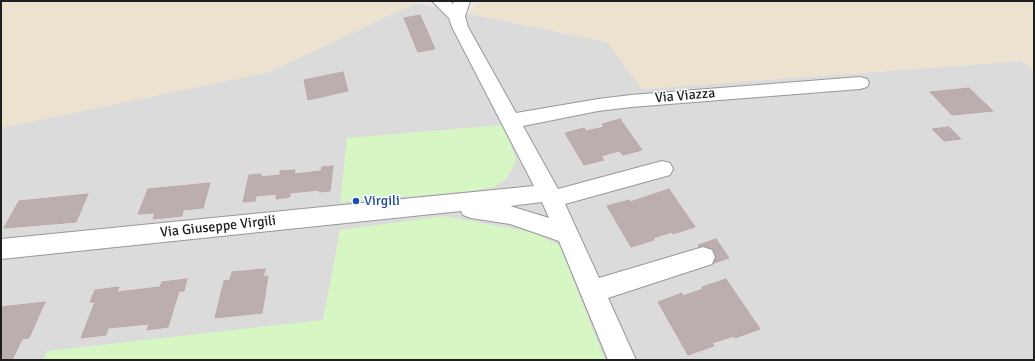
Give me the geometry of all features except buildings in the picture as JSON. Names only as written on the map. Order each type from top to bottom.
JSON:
[{"type":"street","points":[[440,1],[460,8],[460,27],[511,120],[550,196],[568,234],[622,360]]},
{"type":"street","name":"Via Viazza","points":[[511,120],[598,105],[631,101],[860,83]]},
{"type":"street","points":[[550,196],[662,169]]},
{"type":"street","name":"Via Giuseppe Virgili","points":[[1,250],[434,204],[550,196]]},
{"type":"street","name":"Via Giuseppe Virgili","points":[[434,204],[510,215],[568,234]]},
{"type":"street","points":[[593,291],[704,257]]},
{"type":"shaded area","points":[[1,1],[415,1],[416,3],[269,72],[1,128]]},
{"type":"shaded area","points":[[480,1],[1034,1],[1034,71],[1022,61],[642,89],[607,42],[468,13]]},
{"type":"shaded area","points":[[416,3],[607,42],[642,89],[1022,61],[1034,71],[1034,360],[1,360],[1,128],[269,72]]},
{"type":"green space","points":[[502,125],[515,156],[515,164],[506,179],[493,187],[471,191],[340,202],[347,138]]},
{"type":"green space","points":[[444,216],[535,233],[559,245],[605,360],[43,360],[47,351],[323,320],[340,230]]},
{"type":"place","name":"Virgili","points":[[356,201]]}]
